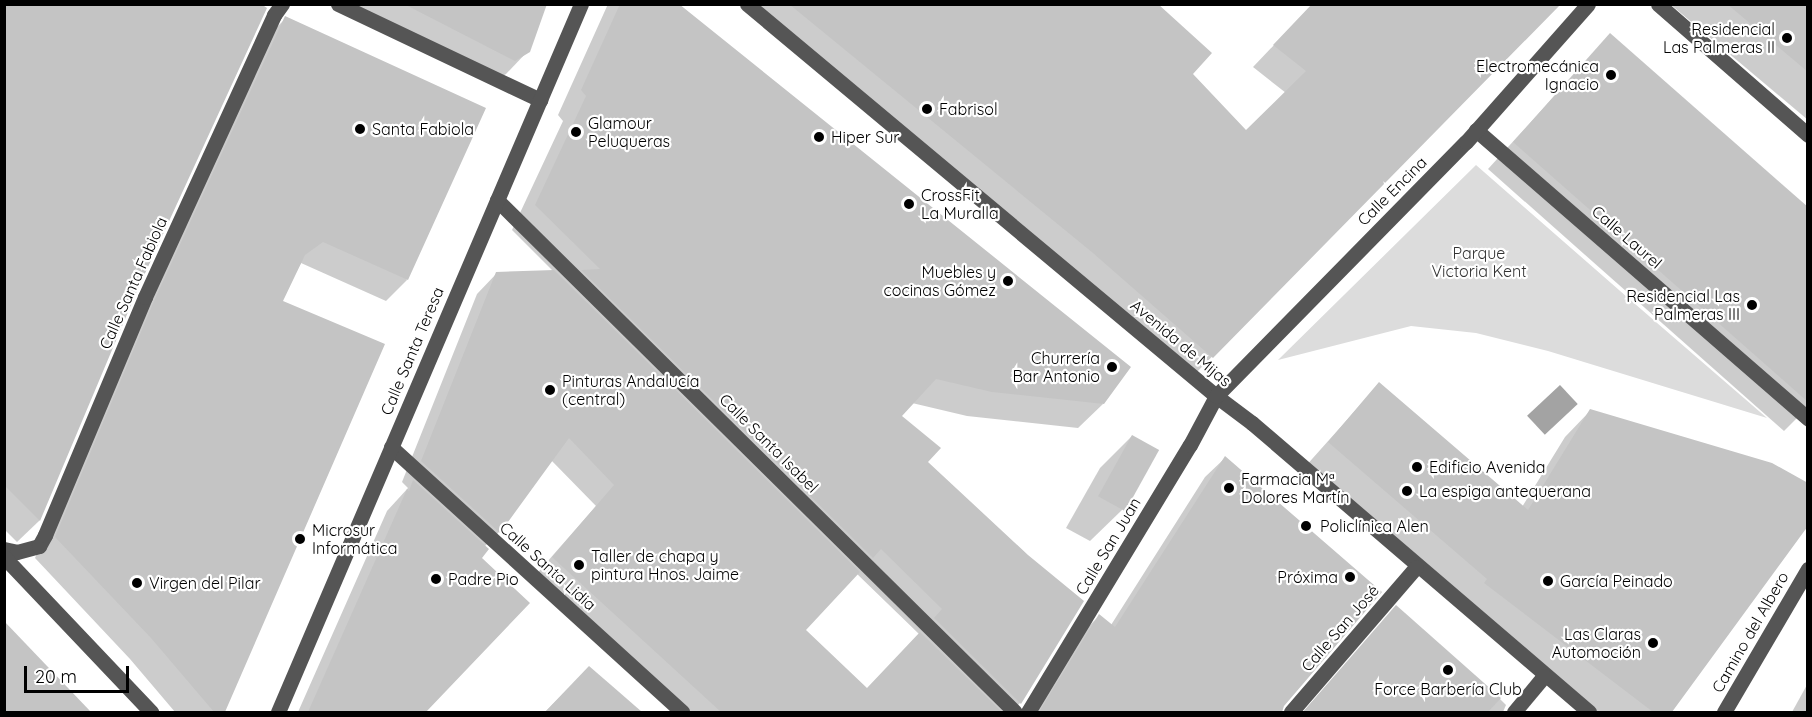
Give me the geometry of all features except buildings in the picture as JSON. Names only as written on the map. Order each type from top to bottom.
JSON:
[{"type":"street","name":"Calle Santa Fabiola","points":[[4,549],[17,552],[39,546],[45,536],[145,297],[282,4]]},
{"type":"street","points":[[338,4],[540,100]]},
{"type":"street","name":"Calle Santa Teresa","points":[[278,712],[581,4]]},
{"type":"street","name":"Avenida de Mijas","points":[[747,4],[1216,396],[1252,423],[1416,567],[1589,712]]},
{"type":"street","name":"Calle Encina","points":[[1216,396],[1476,130],[1588,4]]},
{"type":"street","points":[[1658,4],[1808,135]]},
{"type":"street","name":"Calle Laurel","points":[[1476,130],[1808,419]]},
{"type":"street","name":"Calle Santa Isabel","points":[[497,200],[1015,712]]},
{"type":"street","name":"Calle San Juan","points":[[1028,712],[1190,445],[1216,396]]},
{"type":"street","name":"Calle Santa Lidia","points":[[391,447],[682,712]]},
{"type":"street","points":[[4,557],[151,712]]},
{"type":"street","name":"Calle San José","points":[[1291,712],[1416,567]]},
{"type":"street","name":"Camino del Albero","points":[[1724,712],[1808,569]]},
{"type":"street","points":[[1514,712],[1544,676]]},
{"type":"green space","name":"Parque Victoria Kent","points":[[1476,165],[1767,418],[1548,351],[1476,333],[1411,326],[1278,360]]},
{"type":"shaded area","points":[[1560,385],[1578,404],[1545,435],[1527,416]]},
{"type":"place","name":"Residencial Las Palmeras II","points":[[1787,38]]},
{"type":"place","name":"Electromecánica Ignacio","points":[[1611,75]]},
{"type":"place","name":"Fabrisol","points":[[927,109]]},
{"type":"place","name":"Santa Fabiola","points":[[360,129]]},
{"type":"place","name":"Glamour Peluqueras","points":[[576,132]]},
{"type":"place","name":"Hiper Sur","points":[[819,137]]},
{"type":"place","name":"CrossFit La Muralla","points":[[909,204]]},
{"type":"place","name":"Muebles y cocinas Gómez","points":[[1008,281]]},
{"type":"place","name":"Residencial Las Palmeras III","points":[[1752,305]]},
{"type":"place","name":"Churrería Bar Antonio","points":[[1112,367]]},
{"type":"place","name":"Pinturas Andalucía (central)","points":[[550,390]]},
{"type":"place","name":"Edificio Avenida","points":[[1417,467]]},
{"type":"place","name":"Farmacia Mª Dolores Martín","points":[[1229,488]]},
{"type":"place","name":"La espiga antequerana","points":[[1407,491]]},
{"type":"place","name":"Policlínica Alen","points":[[1306,526]]},
{"type":"place","name":"Microsur Informática","points":[[300,539]]},
{"type":"place","name":"Taller de chapa y pintura Hnos. Jaime","points":[[579,565]]},
{"type":"place","name":"Próxima","points":[[1350,577]]},
{"type":"place","name":"Padre Pio","points":[[436,579]]},
{"type":"place","name":"García Peinado","points":[[1548,581]]},
{"type":"place","name":"Virgen del Pilar","points":[[137,583]]},
{"type":"place","name":"Las Claras Automoción","points":[[1653,643]]},
{"type":"place","name":"Force Barbería Club","points":[[1448,670]]}]
